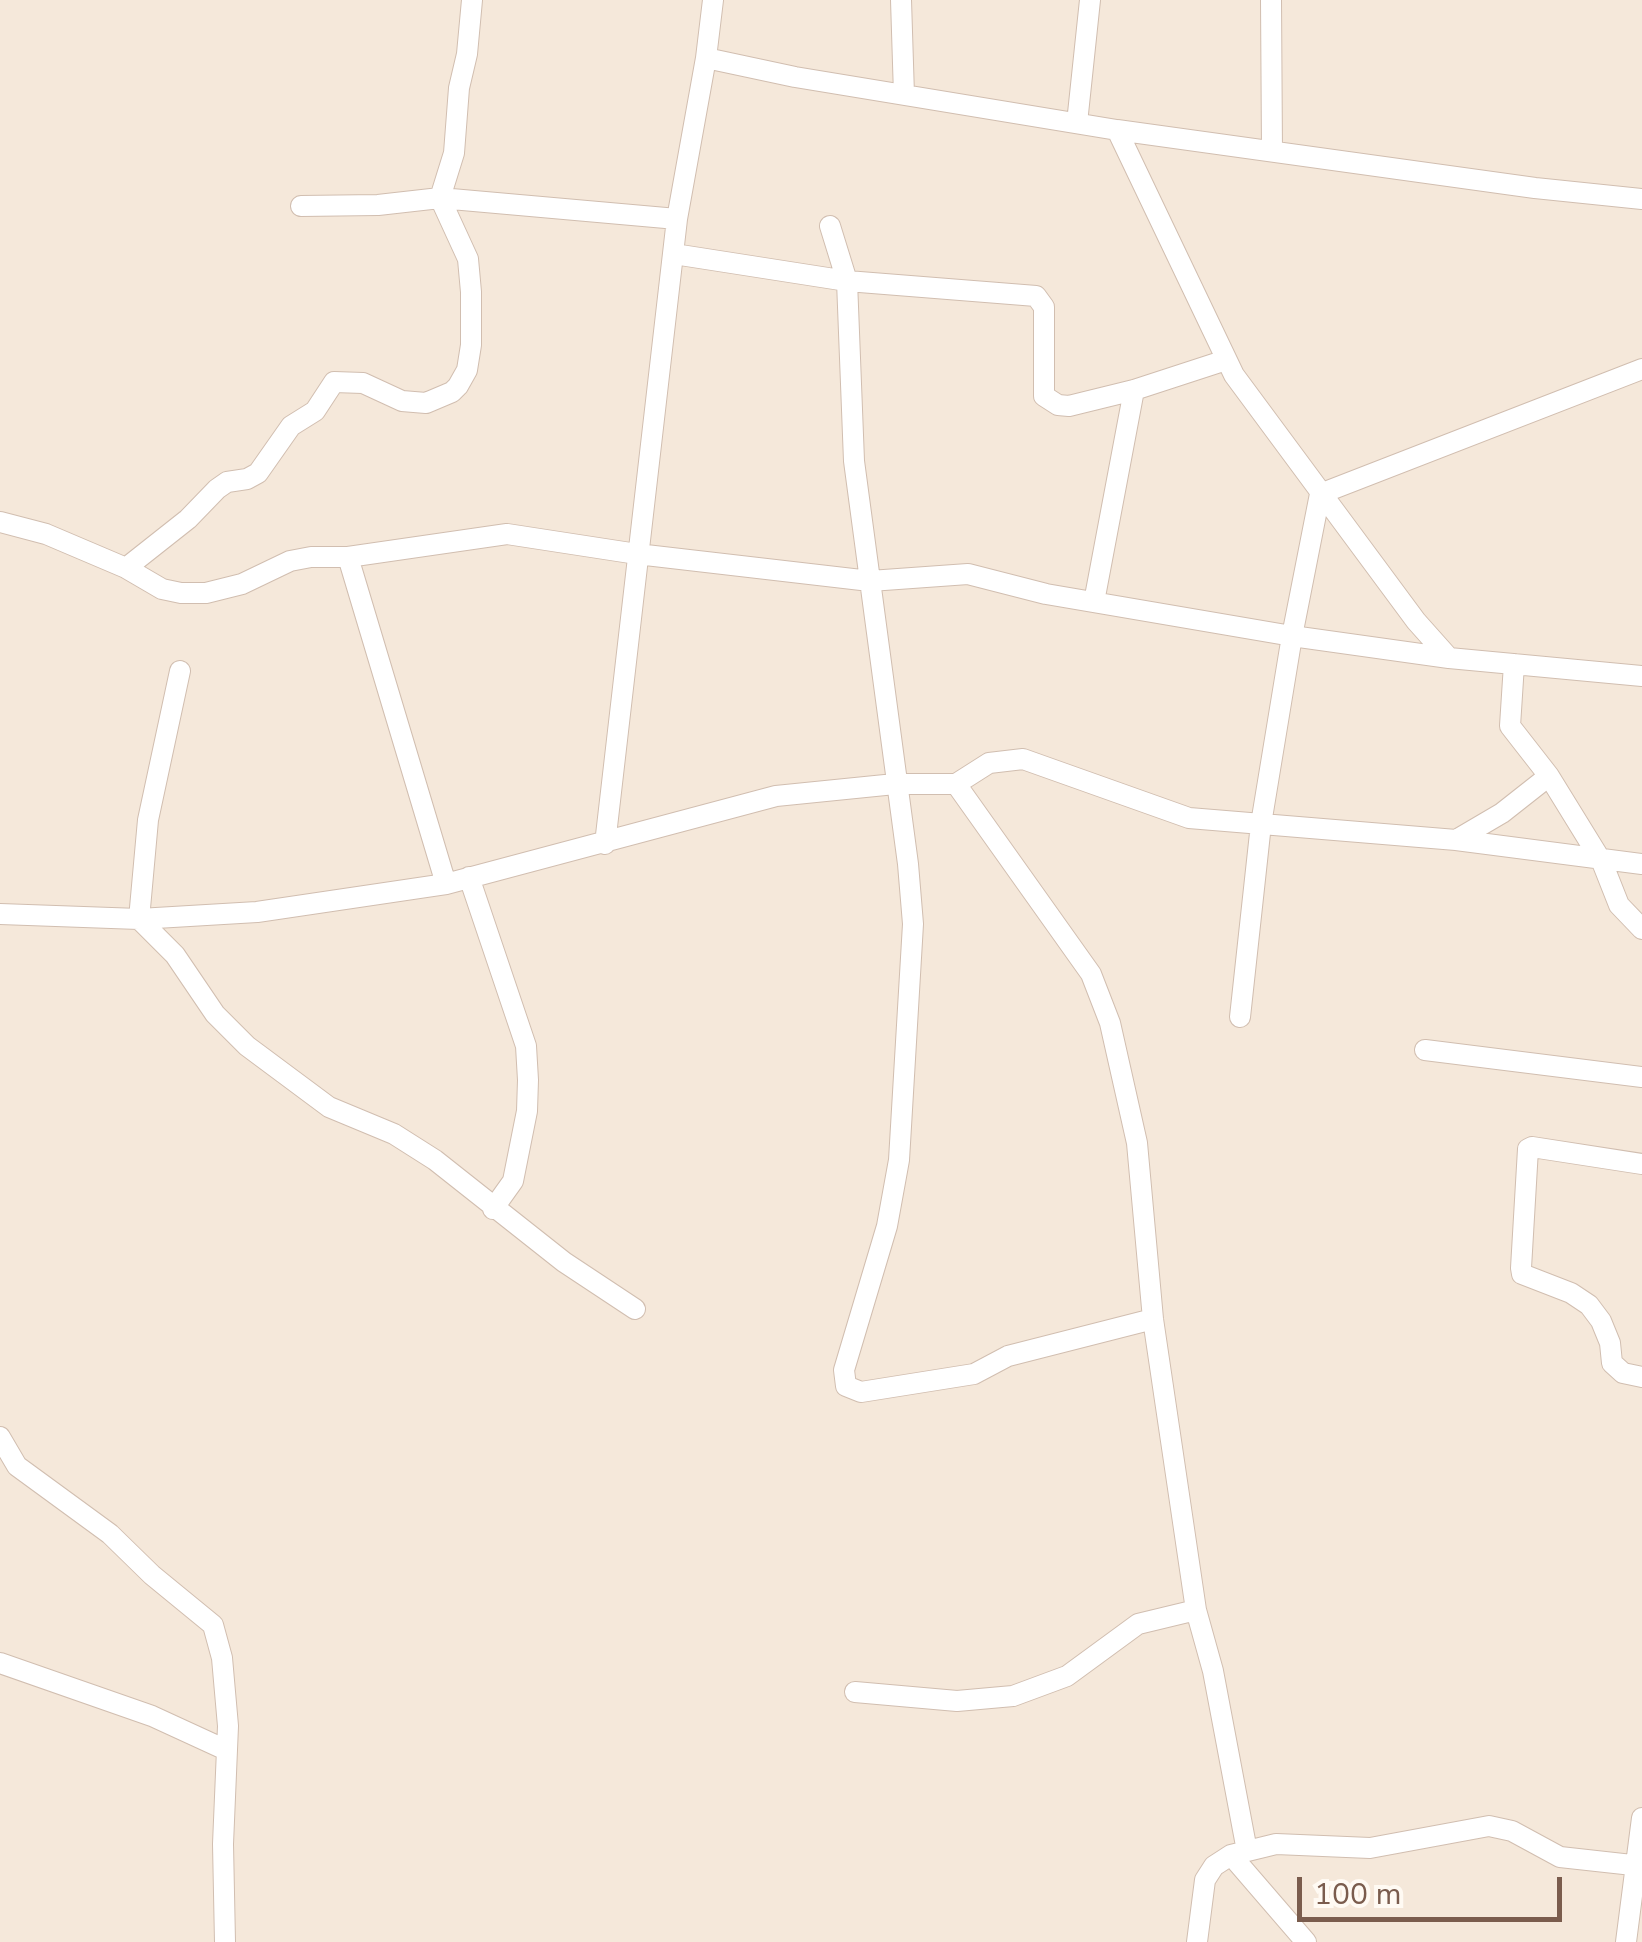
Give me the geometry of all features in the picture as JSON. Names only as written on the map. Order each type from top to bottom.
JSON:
[{"type":"street","points":[[126,568],[164,540],[227,482],[258,473],[291,426],[315,411],[334,382],[363,383],[402,401],[426,404],[458,386],[467,370],[471,345],[468,259],[440,198],[454,152],[472,0]]},
{"type":"street","points":[[605,844],[677,219],[713,0]]},
{"type":"street","points":[[900,0],[904,94]]},
{"type":"street","points":[[1077,123],[1090,0]]},
{"type":"street","points":[[1271,0],[1272,152]]},
{"type":"street","points":[[706,58],[1117,130],[1534,188],[1642,198]]},
{"type":"street","points":[[1117,130],[1226,360],[1320,494],[1416,621],[1449,658]]},
{"type":"street","points":[[301,206],[346,207],[440,198],[677,219]]},
{"type":"street","points":[[830,226],[847,281],[854,461],[908,864],[912,924],[899,1160],[887,1226],[844,1370],[846,1386],[862,1392],[974,1374],[1008,1356],[1153,1318]]},
{"type":"street","points":[[674,254],[847,281],[1036,296],[1044,307],[1044,396],[1050,402],[1069,406],[1226,360]]},
{"type":"street","points":[[1320,494],[1642,369]]},
{"type":"street","points":[[1094,602],[1134,390]]},
{"type":"street","points":[[1240,1017],[1261,824],[1320,494]]},
{"type":"street","points":[[0,522],[46,534],[126,568],[162,589],[206,593],[242,584],[290,561],[310,557],[348,557],[507,534],[637,554],[870,581],[968,574],[1046,594],[1292,636],[1449,658],[1642,676]]},
{"type":"street","points":[[348,557],[446,884]]},
{"type":"street","points":[[1514,664],[1510,726],[1549,776],[1602,862],[1619,904],[1642,930]]},
{"type":"street","points":[[139,919],[148,820],[180,671]]},
{"type":"street","points":[[0,914],[139,919],[257,912],[446,884],[776,796],[895,784],[956,784],[989,764],[1023,759],[1190,818],[1456,840],[1602,862],[1642,864]]},
{"type":"street","points":[[1456,840],[1502,813],[1549,776]]},
{"type":"street","points":[[956,784],[1091,974],[1104,1004],[1137,1143],[1153,1318],[1196,1610],[1213,1671],[1239,1853],[1306,1942]]},
{"type":"street","points":[[470,877],[526,1046],[528,1111],[512,1181],[494,1209]]},
{"type":"street","points":[[139,919],[175,955],[215,1014],[246,1046],[329,1107],[394,1134],[435,1160],[564,1262],[635,1309]]},
{"type":"street","points":[[1425,1050],[1642,1076]]},
{"type":"street","points":[[1642,1164],[1532,1146],[1528,1149],[1520,1268],[1522,1274],[1571,1293],[1589,1306],[1601,1320],[1610,1343],[1612,1363],[1623,1372],[1642,1377]]},
{"type":"street","points":[[0,1437],[18,1466],[110,1534],[152,1575],[214,1625],[222,1658],[226,1750],[226,1942]]},
{"type":"street","points":[[856,1692],[957,1701],[1012,1696],[1067,1676],[1138,1624],[1196,1610]]},
{"type":"street","points":[[0,1663],[152,1716],[226,1750]]},
{"type":"street","points":[[1626,1942],[1639,1866],[1642,1818]]},
{"type":"street","points":[[1197,1942],[1206,1880],[1214,1866],[1239,1853],[1294,1842],[1370,1848],[1489,1826],[1512,1831],[1560,1857],[1639,1866]]},
{"type":"shaded area","points":[[0,0],[1642,0],[1642,1942],[0,1942]]}]
